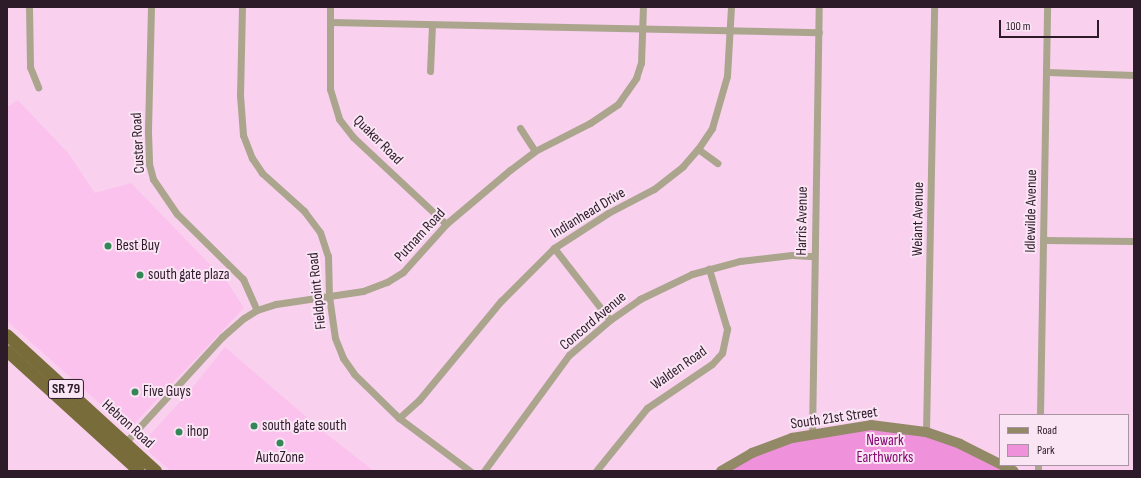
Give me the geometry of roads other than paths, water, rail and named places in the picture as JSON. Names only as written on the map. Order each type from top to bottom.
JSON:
[{"type":"highway","name":"Hebron Road","points":[[7,335],[156,471]]},
{"type":"highway","name":"Hebron Road","points":[[7,351],[139,471]]},
{"type":"main road","name":"South 21st Street","points":[[721,471],[766,446],[792,438],[871,425],[926,432],[960,444],[999,464]]},
{"type":"main road","name":"South 21st Street","points":[[1003,466],[1014,471]]},
{"type":"street","points":[[29,7],[30,67],[38,87]]},
{"type":"street","name":"Custer Road","points":[[151,7],[148,132],[149,164],[153,179],[177,214],[243,279],[257,310]]},
{"type":"street","name":"Fieldpoint Road","points":[[242,7],[240,95],[245,142],[262,172],[304,211],[320,232],[328,256],[329,296],[335,338],[343,358],[354,374],[399,418],[470,471]]},
{"type":"street","name":"Quaker Road","points":[[330,7],[330,89],[340,119],[353,137],[446,224]]},
{"type":"street","name":"Putnam Road","points":[[117,451],[222,337],[257,310],[276,304],[373,288],[403,272],[446,224],[483,191],[535,151],[590,123],[618,104],[636,78],[641,63],[643,7]]},
{"type":"street","name":"Indianhead Drive","points":[[399,418],[419,400],[501,301],[554,248],[608,213],[654,189],[683,166],[698,149],[712,128],[727,76],[731,30],[731,7]]},
{"type":"street","name":"Harris Avenue","points":[[812,435],[819,7]]},
{"type":"street","name":"Weiant Avenue","points":[[926,432],[934,7]]},
{"type":"street","name":"Idlewilde Avenue","points":[[1040,414],[1047,7]]},
{"type":"street","points":[[330,22],[819,32]]},
{"type":"street","points":[[430,71],[432,25]]},
{"type":"street","points":[[1047,72],[1134,75]]},
{"type":"street","points":[[520,128],[535,151]]},
{"type":"street","points":[[698,149],[717,163]]},
{"type":"street","points":[[1044,240],[1134,241]]},
{"type":"street","points":[[554,248],[610,320]]},
{"type":"street","name":"Concord Avenue","points":[[484,471],[569,355],[610,320],[669,284],[709,269],[765,257],[814,256]]},
{"type":"street","name":"Walden Road","points":[[596,471],[647,408],[712,364],[722,353],[727,329],[709,269]]},
{"type":"place","name":"Best Buy","points":[[108,246]]},
{"type":"place","name":"south gate plaza","points":[[140,275]]},
{"type":"place","name":"Five Guys","points":[[135,392]]},
{"type":"place","name":"south gate south","points":[[254,426]]},
{"type":"place","name":"ihop","points":[[179,432]]},
{"type":"place","name":"AutoZone","points":[[280,443]]},
{"type":"park label","name":"Newark Earthworks","points":[[885,448]]}]
